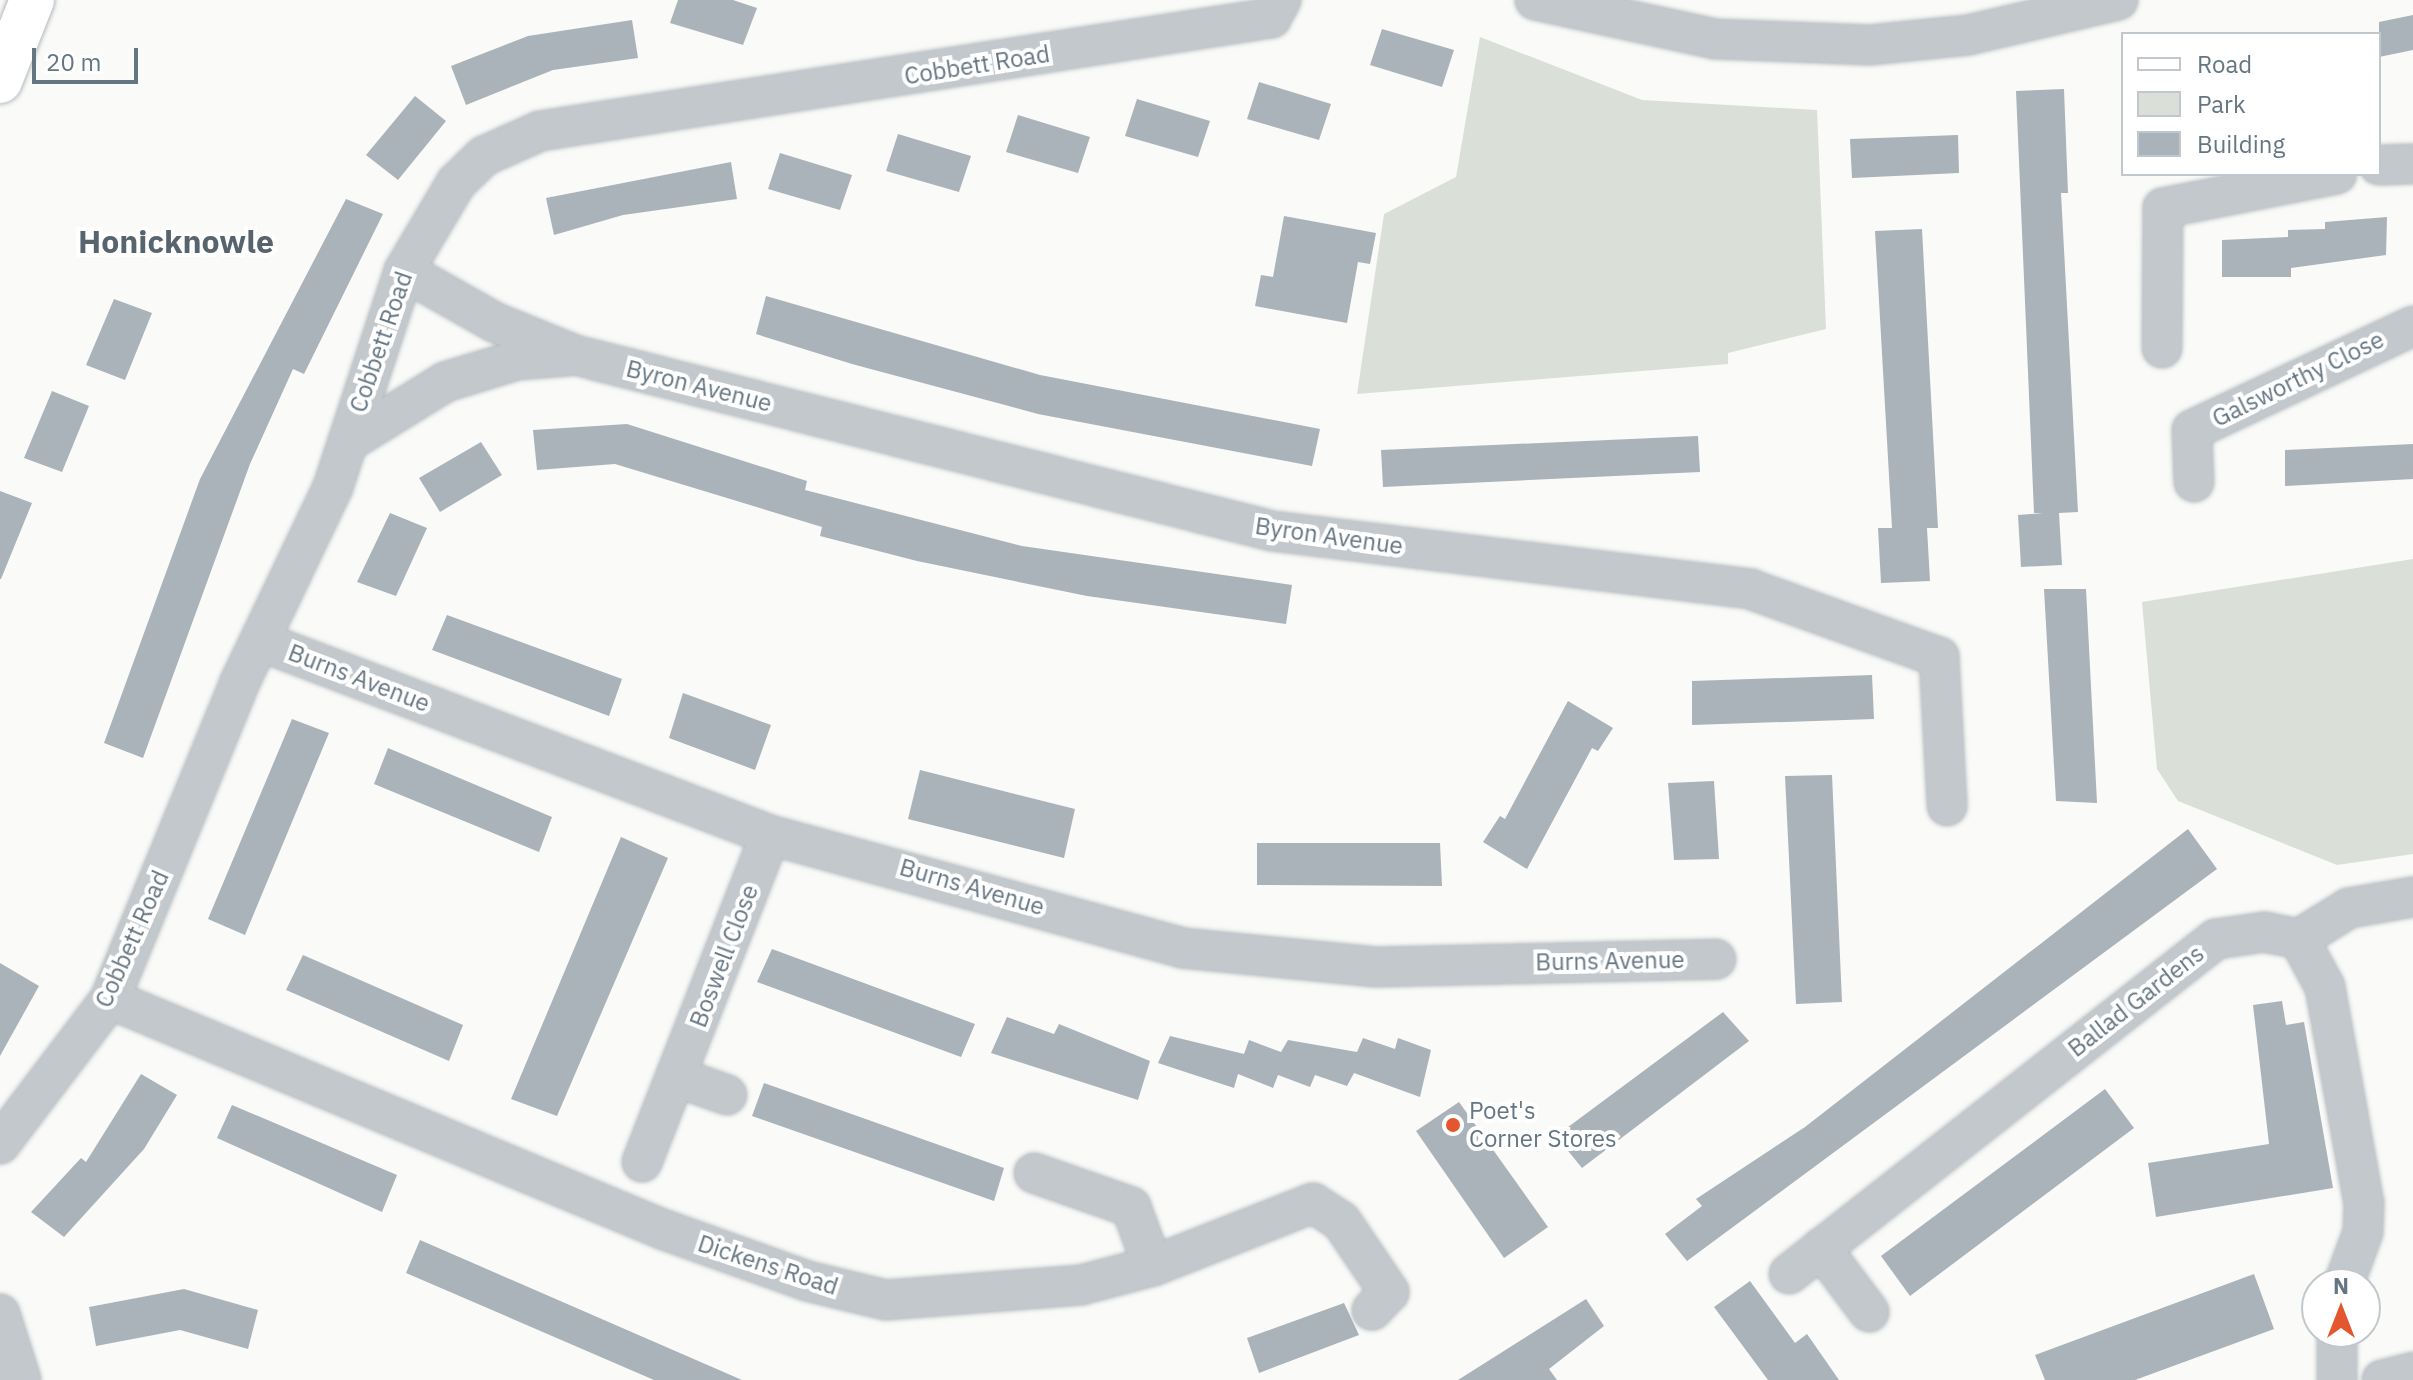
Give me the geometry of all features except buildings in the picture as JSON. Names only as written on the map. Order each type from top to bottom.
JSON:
[{"type":"street","points":[[5,53],[32,0]]},
{"type":"street","name":"Cobbett Road","points":[[0,1144],[110,999],[260,641],[348,442],[404,271],[456,183],[484,156],[540,131],[1271,18],[1281,0]]},
{"type":"street","points":[[1535,0],[1715,39],[1870,45],[1968,35],[2118,0]]},
{"type":"street","points":[[2381,165],[2413,164]]},
{"type":"street","points":[[2162,348],[2163,208],[2327,176]]},
{"type":"street","name":"Byron Avenue","points":[[404,271],[494,322],[575,355],[1272,531],[1750,589],[1939,657],[1947,806]]},
{"type":"street","name":"Galsworthy Close","points":[[2194,482],[2192,430],[2412,323]]},
{"type":"street","name":"Byron Avenue","points":[[348,442],[445,382],[517,360],[575,355]]},
{"type":"street","name":"Burns Avenue","points":[[260,641],[770,835],[1182,948],[1376,967],[1716,959]]},
{"type":"street","name":"Boswell Close","points":[[642,1162],[770,835]]},
{"type":"street","points":[[2350,1268],[2363,1232],[2364,1203],[2325,987],[2299,939],[2349,908],[2413,897]]},
{"type":"street","name":"Ballad Gardens","points":[[1789,1274],[2216,939],[2264,932],[2299,939]]},
{"type":"street","name":"Dickens Road","points":[[110,999],[792,1277],[886,1300],[1081,1285],[1153,1266],[1313,1203],[1341,1221],[1389,1292],[1372,1310]]},
{"type":"street","points":[[677,1077],[727,1095]]},
{"type":"street","points":[[1034,1173],[1131,1207],[1153,1266]]},
{"type":"street","points":[[1821,1248],[1869,1312]]},
{"type":"street","points":[[0,1314],[21,1380]]},
{"type":"street","points":[[2337,1348],[2337,1380]]},
{"type":"street","points":[[2382,1380],[2413,1372]]},
{"type":"green space","points":[[1480,37],[1642,100],[1817,110],[1826,329],[1728,353],[1728,364],[1357,394],[1384,214],[1456,177]]},
{"type":"green space","points":[[2413,559],[2413,854],[2337,865],[2178,801],[2157,769],[2142,602]]},
{"type":"place","name":"Poet's Corner Stores","points":[[1453,1125]]},
{"type":"district","name":"Honicknowle","points":[[176,241]]}]
